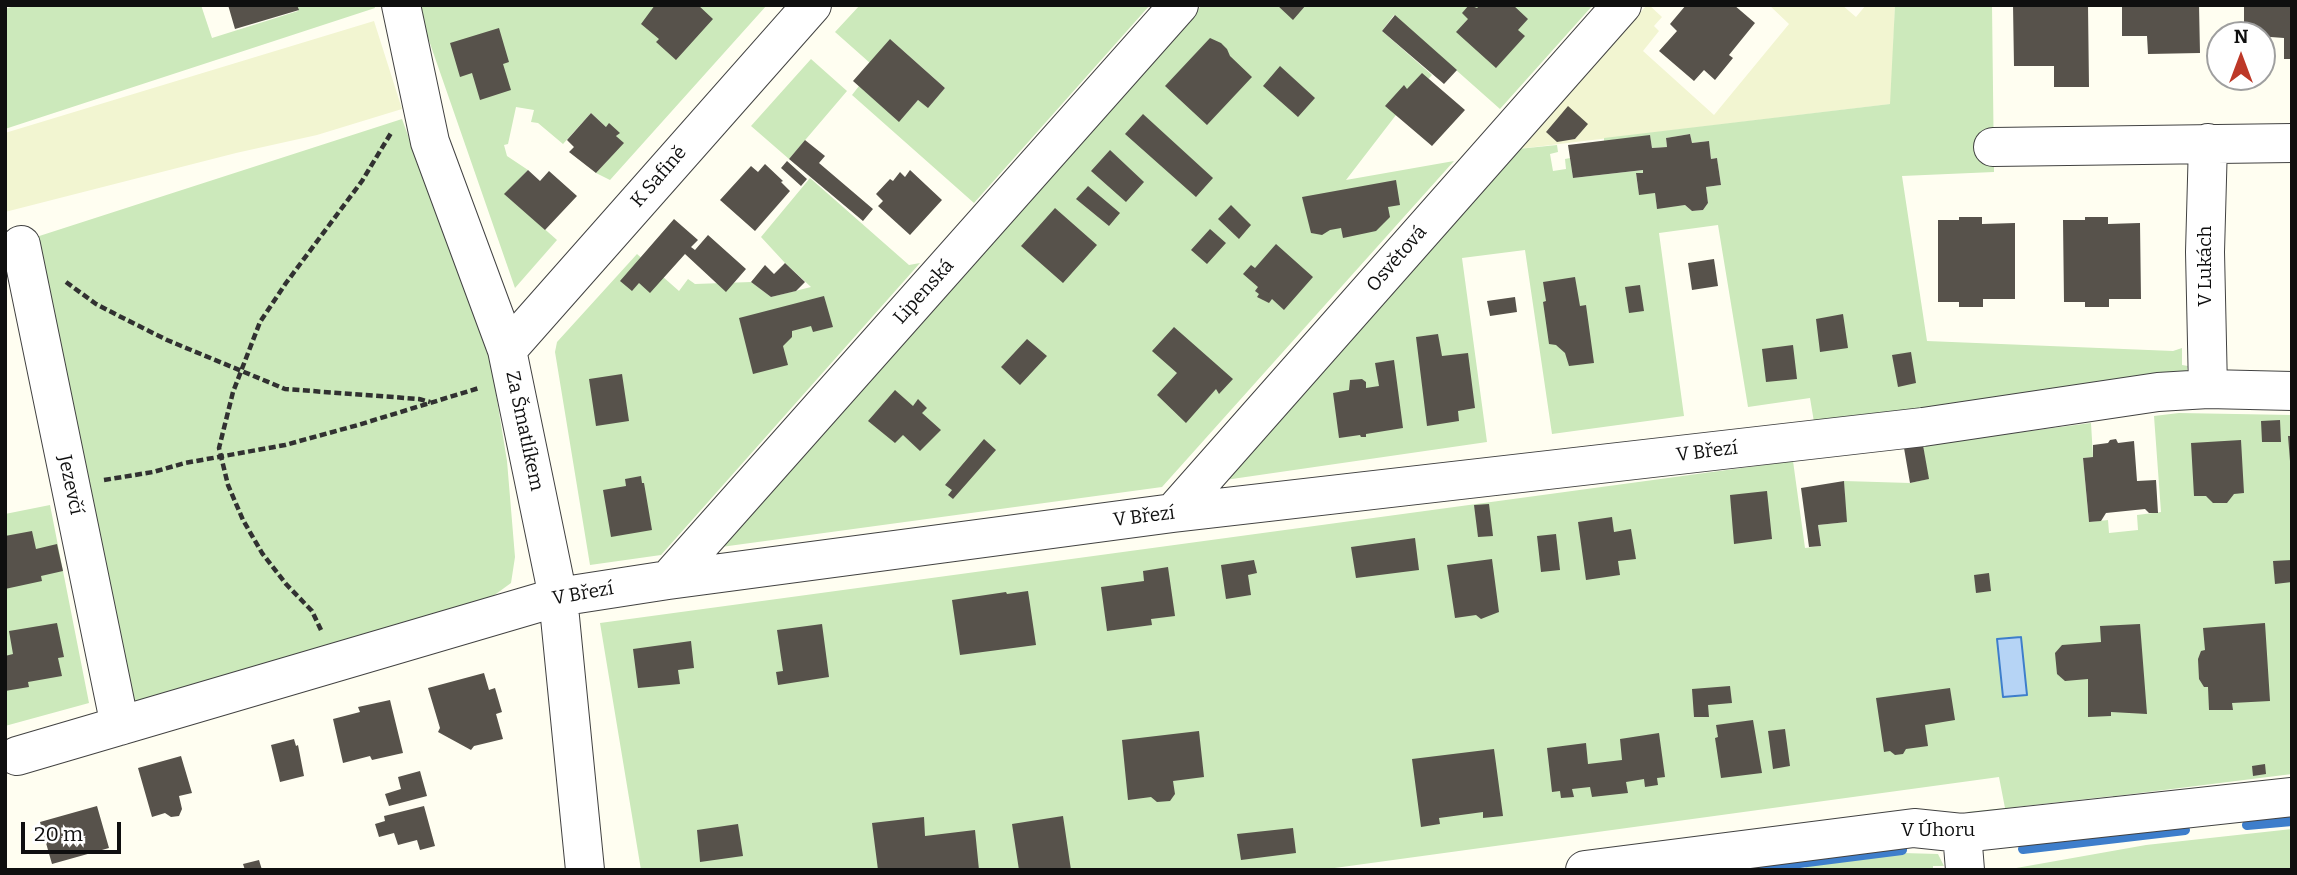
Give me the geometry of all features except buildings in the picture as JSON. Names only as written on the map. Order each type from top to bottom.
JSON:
[{"type":"street","name":"Za Šmatlíkem","points":[[401,5],[430,142],[510,364],[558,597],[585,870]]},
{"type":"street","name":"K Safině","points":[[510,364],[812,5]]},
{"type":"street","name":"Lipenská","points":[[668,580],[1179,5]]},
{"type":"street","name":"Osvětová","points":[[1173,513],[1622,5]]},
{"type":"street","name":"V Lukách","points":[[2208,143],[2205,252],[2208,389]]},
{"type":"street","points":[[1993,147],[2292,143]]},
{"type":"street","name":"Jezevčí","points":[[21,245],[120,726]]},
{"type":"street","name":"V Březí","points":[[17,757],[558,597],[1173,513],[1923,427],[2158,391],[2292,391]]},
{"type":"street","name":"V Úhoru","points":[[1585,870],[1914,828],[1963,852],[2292,797]]},
{"type":"path","points":[[333,663],[321,626],[312,611],[262,553],[243,520],[228,485],[219,449],[225,420],[260,322],[268,308],[362,181],[385,141],[402,119],[424,113]]},
{"type":"path","points":[[62,279],[96,304],[121,317],[285,389],[431,402]]},
{"type":"path","points":[[70,485],[127,477],[297,441],[431,402],[510,364]]},
{"type":"green space","points":[[17,5],[201,5],[212,38],[298,11],[297,5],[374,5],[375,8],[5,129],[5,9]]},
{"type":"green space","points":[[419,5],[767,5],[610,180],[596,173],[623,143],[616,136],[619,133],[606,127],[591,113],[563,144],[538,123],[531,122],[534,110],[516,107],[508,144],[504,145],[507,156],[528,170],[505,194],[557,240],[515,288]]},
{"type":"green space","points":[[860,5],[1150,5],[974,203],[852,95],[859,86],[899,121],[918,100],[928,107],[945,88],[891,40],[870,63],[835,32]]},
{"type":"green space","points":[[1202,5],[1593,5],[1500,109],[1394,15],[1382,31],[1432,75],[1396,115],[1346,180],[1454,161],[1162,487],[721,547]]},
{"type":"green space","points":[[1647,5],[1662,17],[1654,26],[1659,31],[1643,51],[1714,115],[1789,24],[1769,5],[1842,5],[1856,17],[1866,5],[1895,5],[1891,104],[1518,149]]},
{"type":"green space","points":[[1895,5],[1992,5],[1994,172],[1902,176],[1927,341],[2173,351],[2182,348],[2182,365],[2188,366],[2186,374],[1815,428],[1810,398],[1748,407],[1718,225],[1659,233],[1684,416],[1552,434],[1525,250],[1462,258],[1487,442],[1225,480],[1518,149],[1557,145],[1558,152],[1550,154],[1553,171],[1566,169],[1565,159],[1570,158],[1573,178],[1643,170],[1643,173],[1636,174],[1639,194],[1655,193],[1657,208],[1685,205],[1692,211],[1703,210],[1708,203],[1706,187],[1721,185],[1717,158],[1711,159],[1709,141],[1692,143],[1690,134],[1666,138],[1667,147],[1652,148],[1650,136],[1604,141],[1604,138],[1890,104]]},
{"type":"green space","points":[[374,21],[402,109],[317,135],[5,212],[5,133]]},
{"type":"green space","points":[[811,59],[847,91],[789,159],[751,126]]},
{"type":"green space","points":[[402,119],[491,363],[507,461],[515,557],[511,583],[478,607],[132,703],[30,239]]},
{"type":"green space","points":[[810,178],[909,265],[920,263],[661,555],[590,565],[555,352],[557,342],[637,254],[679,291],[688,279],[695,284],[751,282],[771,297],[811,287],[761,237]]},
{"type":"green space","points":[[2179,413],[2292,415],[2292,774],[2116,796],[2117,811],[1967,812],[2005,808],[1999,777],[1320,870],[641,870],[600,623],[1793,461],[1805,548],[1821,546],[1818,525],[1846,522],[1844,481],[1910,483],[1928,479],[1923,445],[2091,423],[2093,457],[2083,458],[2089,522],[2108,520],[2109,533],[2138,530],[2137,515],[2161,512],[2154,416]],"holes":[[[2113,796],[2113,801],[2008,808]]]},
{"type":"green space","points":[[50,505],[89,703],[5,726],[5,514]]},
{"type":"green space","points":[[2292,829],[2292,870],[2005,870],[2146,845]]},
{"type":"green space","points":[[1903,853],[1938,854],[1944,866],[1933,866],[1933,870],[1806,870],[1805,865]]},
{"type":"water","points":[[2021,637],[2027,695],[2003,697],[1997,639]]},
{"type":"waterway","points":[[2247,825],[2292,821]]},
{"type":"waterway","points":[[2023,849],[2185,830]]},
{"type":"waterway","points":[[1744,870],[1902,850]]}]
